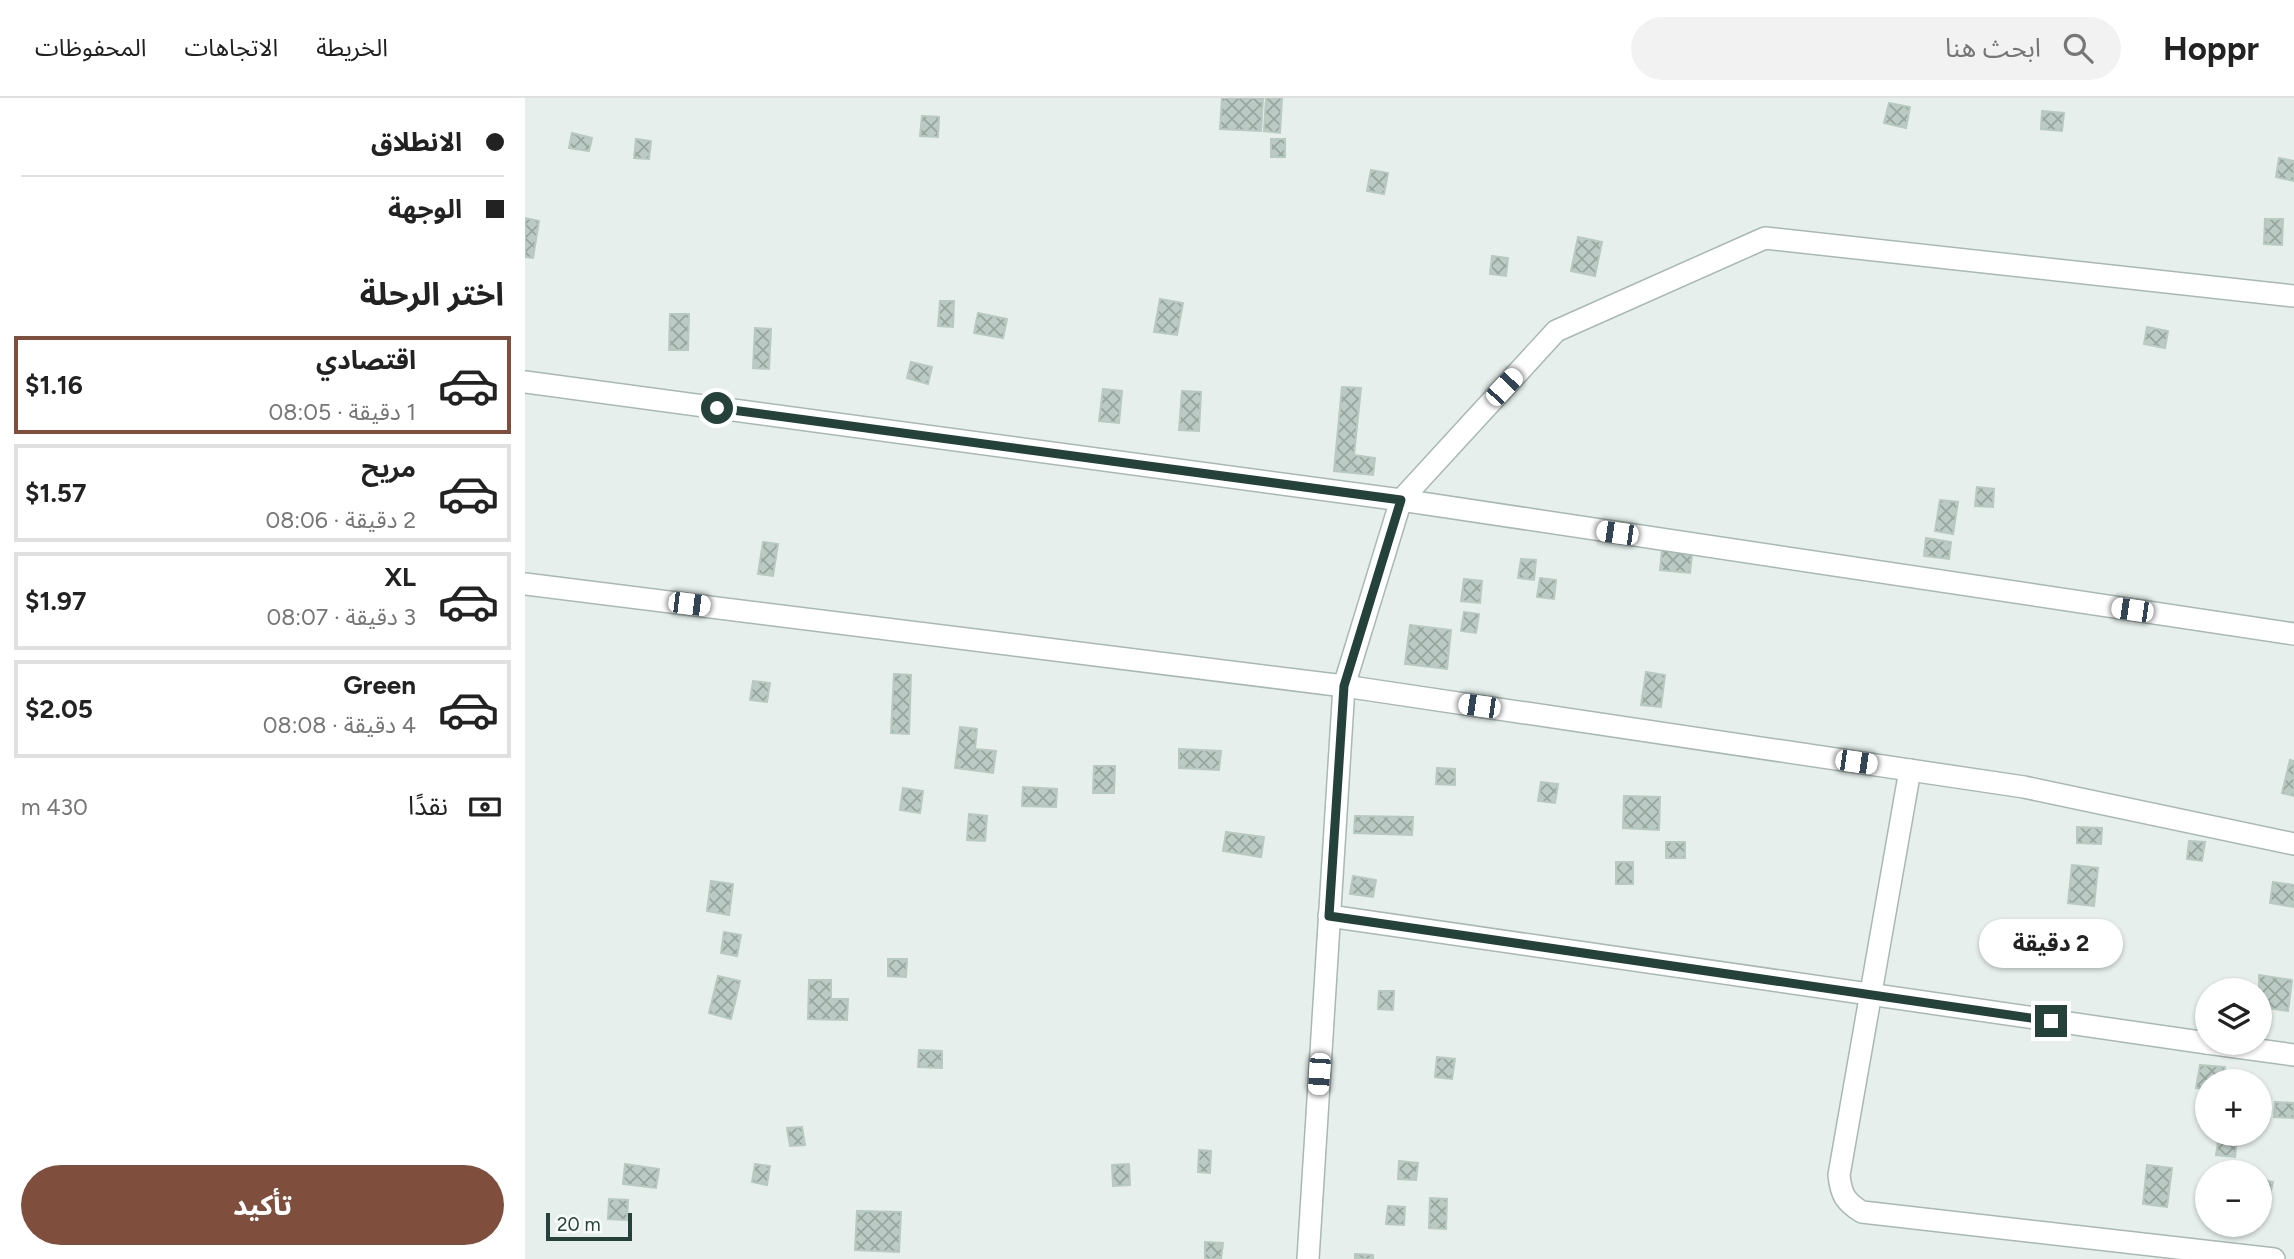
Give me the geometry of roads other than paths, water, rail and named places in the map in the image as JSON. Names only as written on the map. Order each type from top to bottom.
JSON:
[{"type":"street","points":[[1307,1259],[1344,686],[1401,500],[1556,331],[1765,238],[2294,296]]},
{"type":"street","points":[[525,382],[1401,500],[2294,634]]},
{"type":"street","points":[[525,584],[1344,686],[2088,799],[2294,844]]},
{"type":"street","points":[[1910,770],[1839,1174],[1841,1192],[1848,1204],[1862,1212],[2274,1259]]},
{"type":"street","points":[[1329,916],[2195,1041]]},
{"type":"street","points":[[2272,1052],[2294,1055]]}]
